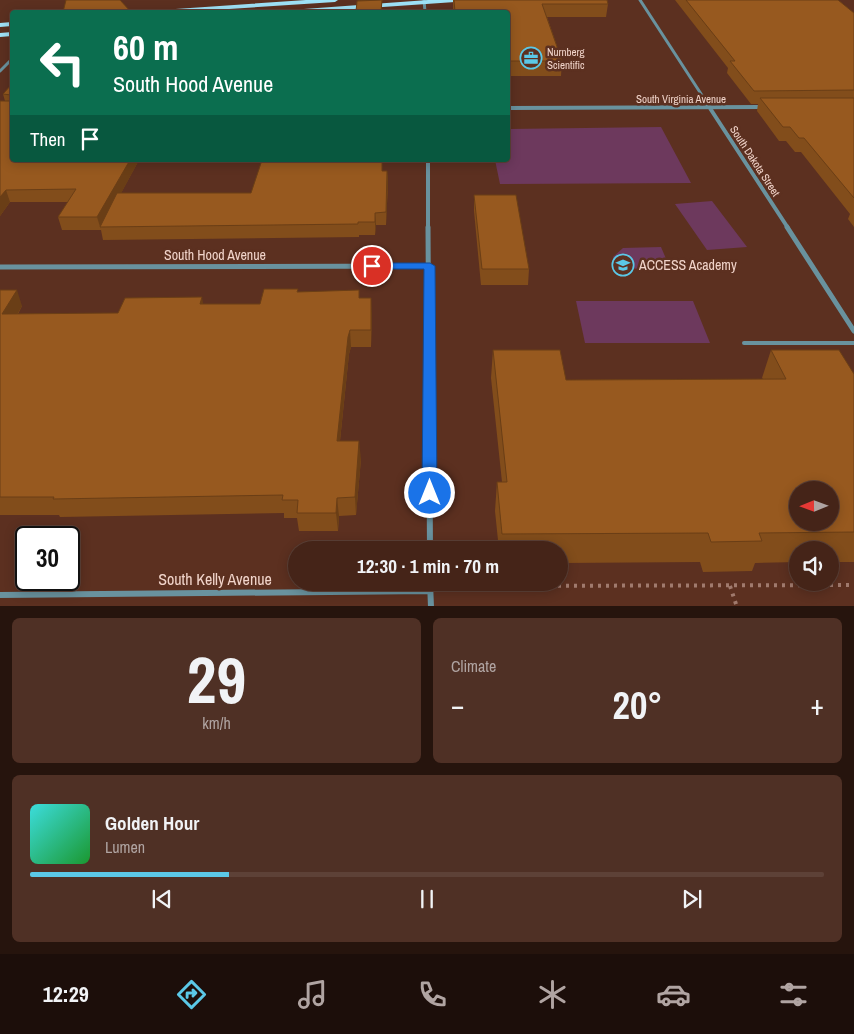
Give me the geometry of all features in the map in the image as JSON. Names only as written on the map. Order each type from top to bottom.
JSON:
[{"type":"main road","points":[[181,10],[251,3],[335,0]]},
{"type":"main road","points":[[314,10],[455,0]]},
{"type":"street","name":"South Dakota Street","points":[[640,0],[854,332]]},
{"type":"street","points":[[0,71],[10,61]]},
{"type":"street","name":"South Virginia Avenue","points":[[510,108],[768,107]]},
{"type":"street","points":[[428,162],[430,541]]},
{"type":"street","name":"South Hood Avenue","points":[[0,267],[430,266]]},
{"type":"street","points":[[430,591],[431,606]]},
{"type":"street","name":"South Kelly Avenue","points":[[0,595],[430,591]]},
{"type":"lane","points":[[744,343],[854,344]]},
{"type":"path","points":[[568,586],[854,584]]},
{"type":"path","points":[[730,586],[737,606]]},
{"type":"shaded area","points":[[661,127],[691,183],[500,184],[495,162],[510,162],[510,129]]},
{"type":"shaded area","points":[[712,201],[747,247],[707,250],[675,204]]},
{"type":"shaded area","points":[[661,247],[670,268],[617,269],[613,257],[623,248]]},
{"type":"shaded area","points":[[576,301],[693,301],[710,343],[585,343]]},
{"type":"building","points":[[66,0],[120,0],[129,10],[64,10]]},
{"type":"building","points":[[382,0],[381,10],[356,10],[357,1]]},
{"type":"building","points":[[454,0],[607,0],[608,4],[542,4],[562,61],[510,61],[510,10],[455,10]]},
{"type":"building","points":[[686,0],[838,0],[854,13],[854,90],[754,91],[730,61],[735,61]]},
{"type":"building","points":[[10,86],[10,95],[3,94]]},
{"type":"building","points":[[760,98],[854,98],[854,198],[804,138],[799,138],[790,127],[783,127]]},
{"type":"building","points":[[0,101],[10,101],[10,162],[129,162],[97,217],[58,217],[76,189],[6,190],[0,197]]},
{"type":"building","points":[[261,162],[382,162],[382,171],[387,171],[386,212],[375,213],[375,222],[358,222],[358,224],[100,227],[117,193],[251,193]]},
{"type":"building","points":[[474,195],[516,195],[529,269],[482,269]]},
{"type":"building","points":[[264,289],[298,289],[297,292],[359,290],[359,298],[371,298],[371,330],[350,330],[348,337],[337,441],[359,441],[355,497],[337,498],[336,513],[297,513],[298,500],[282,500],[283,495],[53,499],[54,497],[0,497],[0,290],[17,290],[2,314],[118,313],[125,298],[202,297],[200,304],[260,304]]},
{"type":"building","points":[[493,350],[560,350],[566,380],[786,379],[771,350],[839,350],[854,374],[854,532],[759,533],[762,541],[711,542],[708,533],[502,534],[497,482],[507,482]]},
{"type":"place","name":"Nurnberg Scientific","points":[[531,58]]},
{"type":"place","name":"ACCESS Academy","points":[[623,265]]},
{"type":"route","points":[[372,266],[430,266],[430,493]]}]
